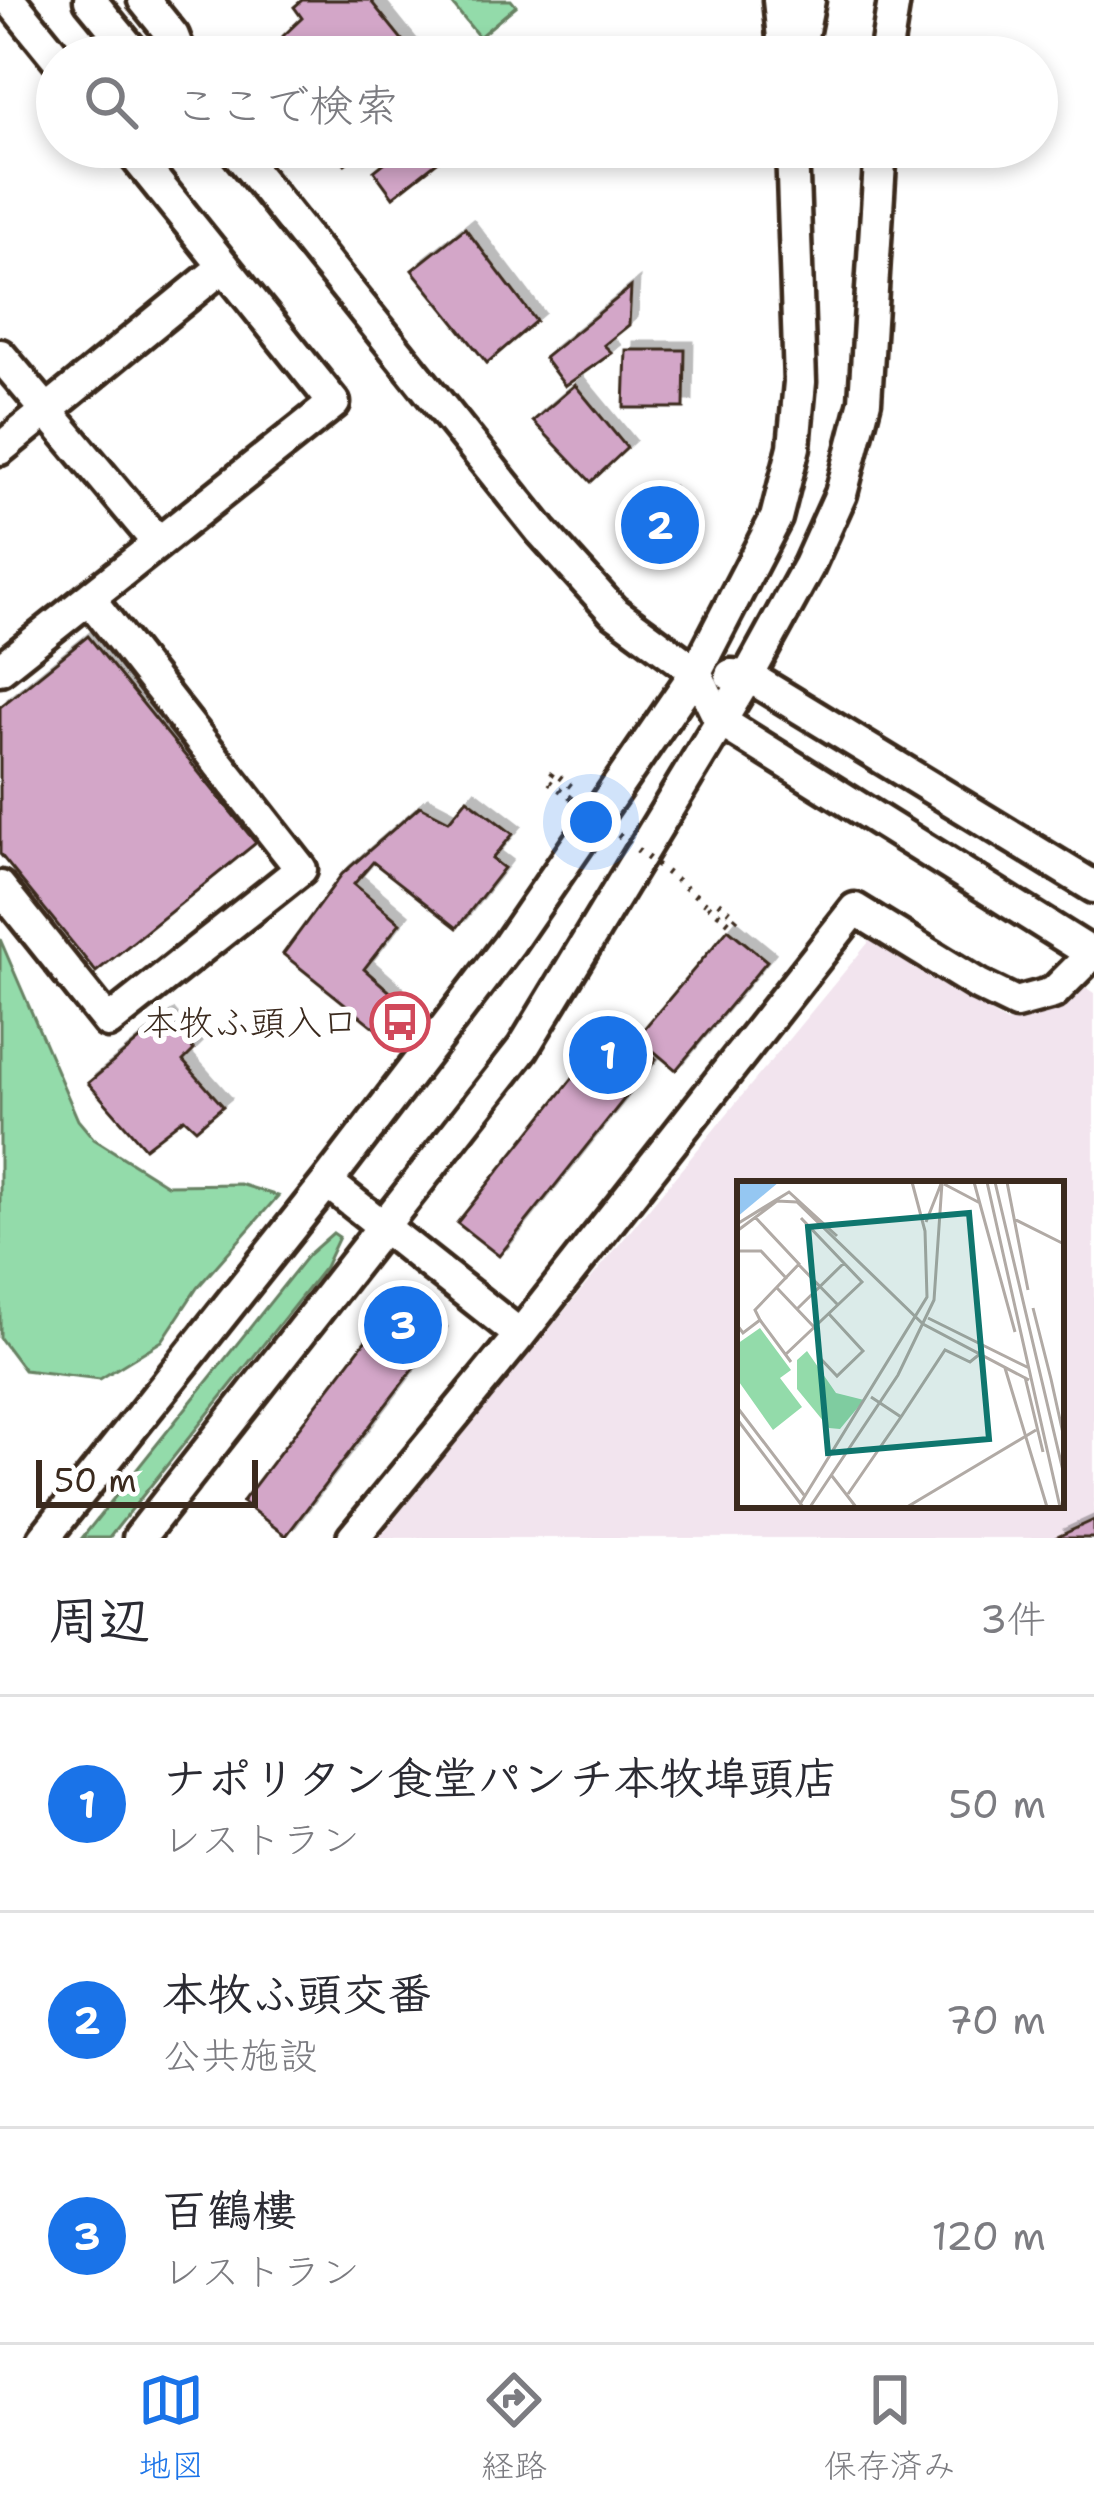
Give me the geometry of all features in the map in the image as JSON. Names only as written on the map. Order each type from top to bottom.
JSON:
[{"type":"street","points":[[90,0],[119,36]]},
{"type":"street","points":[[144,0],[173,36]]},
{"type":"street","points":[[779,0],[783,36]]},
{"type":"street","points":[[802,36],[809,0]]},
{"type":"street","points":[[888,36],[894,0]]},
{"type":"street","points":[[11,15],[36,38]]},
{"type":"street","points":[[0,669],[334,403],[145,168]]},
{"type":"street","points":[[250,168],[563,557],[613,611],[695,672],[720,721],[1093,954],[1053,993],[1016,1003],[854,909],[520,1335],[353,1538]]},
{"type":"street","points":[[44,1538],[327,1182],[508,944],[695,672],[766,542],[794,446],[800,382],[793,168]]},
{"type":"street","points":[[139,1538],[523,1048],[748,676],[829,524],[859,432],[870,355],[879,168]]},
{"type":"street","points":[[0,449],[224,266]]},
{"type":"street","points":[[0,355],[158,543]]},
{"type":"street","points":[[0,887],[107,1022],[301,869],[89,598]]},
{"type":"street","points":[[695,672],[748,676],[1094,887]]},
{"type":"street","points":[[327,1182],[520,1335]]},
{"type":"path","points":[[574,794],[711,902]]},
{"type":"shaded area","points":[[873,937],[1007,1023],[1077,982],[1094,993],[1094,1538],[377,1538]]},
{"type":"green space","points":[[449,0],[511,0],[516,6],[478,36]]},
{"type":"green space","points":[[0,939],[78,1120],[94,1139],[167,1185],[240,1184],[278,1196],[197,1288],[162,1341],[100,1379],[24,1370],[0,1338]]},
{"type":"green space","points":[[333,1233],[339,1237],[325,1267],[109,1538],[82,1538],[308,1255]]},
{"type":"building","points":[[302,0],[370,0],[399,36],[283,36],[302,18],[294,7]]},
{"type":"building","points":[[378,168],[430,168],[393,197],[374,171]]},
{"type":"building","points":[[465,228],[536,321],[487,363],[412,270]]},
{"type":"building","points":[[631,287],[629,325],[604,345],[612,353],[565,386],[544,358]]},
{"type":"building","points":[[626,350],[685,350],[684,408],[624,408]]},
{"type":"building","points":[[575,385],[627,448],[591,482],[533,421]]},
{"type":"building","points":[[666,494],[681,549],[653,556],[638,501]]},
{"type":"building","points":[[88,636],[256,843],[96,972],[0,854],[0,707]]},
{"type":"building","points":[[467,799],[513,834],[492,859],[504,868],[457,928],[373,862],[354,884],[400,923],[364,969],[404,1004],[381,1033],[283,954],[342,874],[420,806],[449,821]]},
{"type":"building","points":[[728,929],[767,961],[676,1070],[637,1037]]},
{"type":"building","points":[[166,1018],[194,1050],[183,1061],[223,1106],[196,1129],[184,1118],[145,1148],[88,1083]]},
{"type":"building","points":[[614,1026],[656,1059],[499,1256],[457,1223]]},
{"type":"building","points":[[395,1302],[439,1335],[286,1536],[242,1502]]},
{"type":"building","points":[[1094,1520],[1094,1538],[1055,1538]]},
{"type":"place","name":"本牧ふ頭交番","points":[[660,525]]},
{"type":"place","name":"本牧ふ頭入口","points":[[400,1022]]},
{"type":"place","name":"ナポリタン食堂パンチ本牧埠頭店","points":[[608,1055]]},
{"type":"place","name":"百鶴樓","points":[[403,1325]]}]
